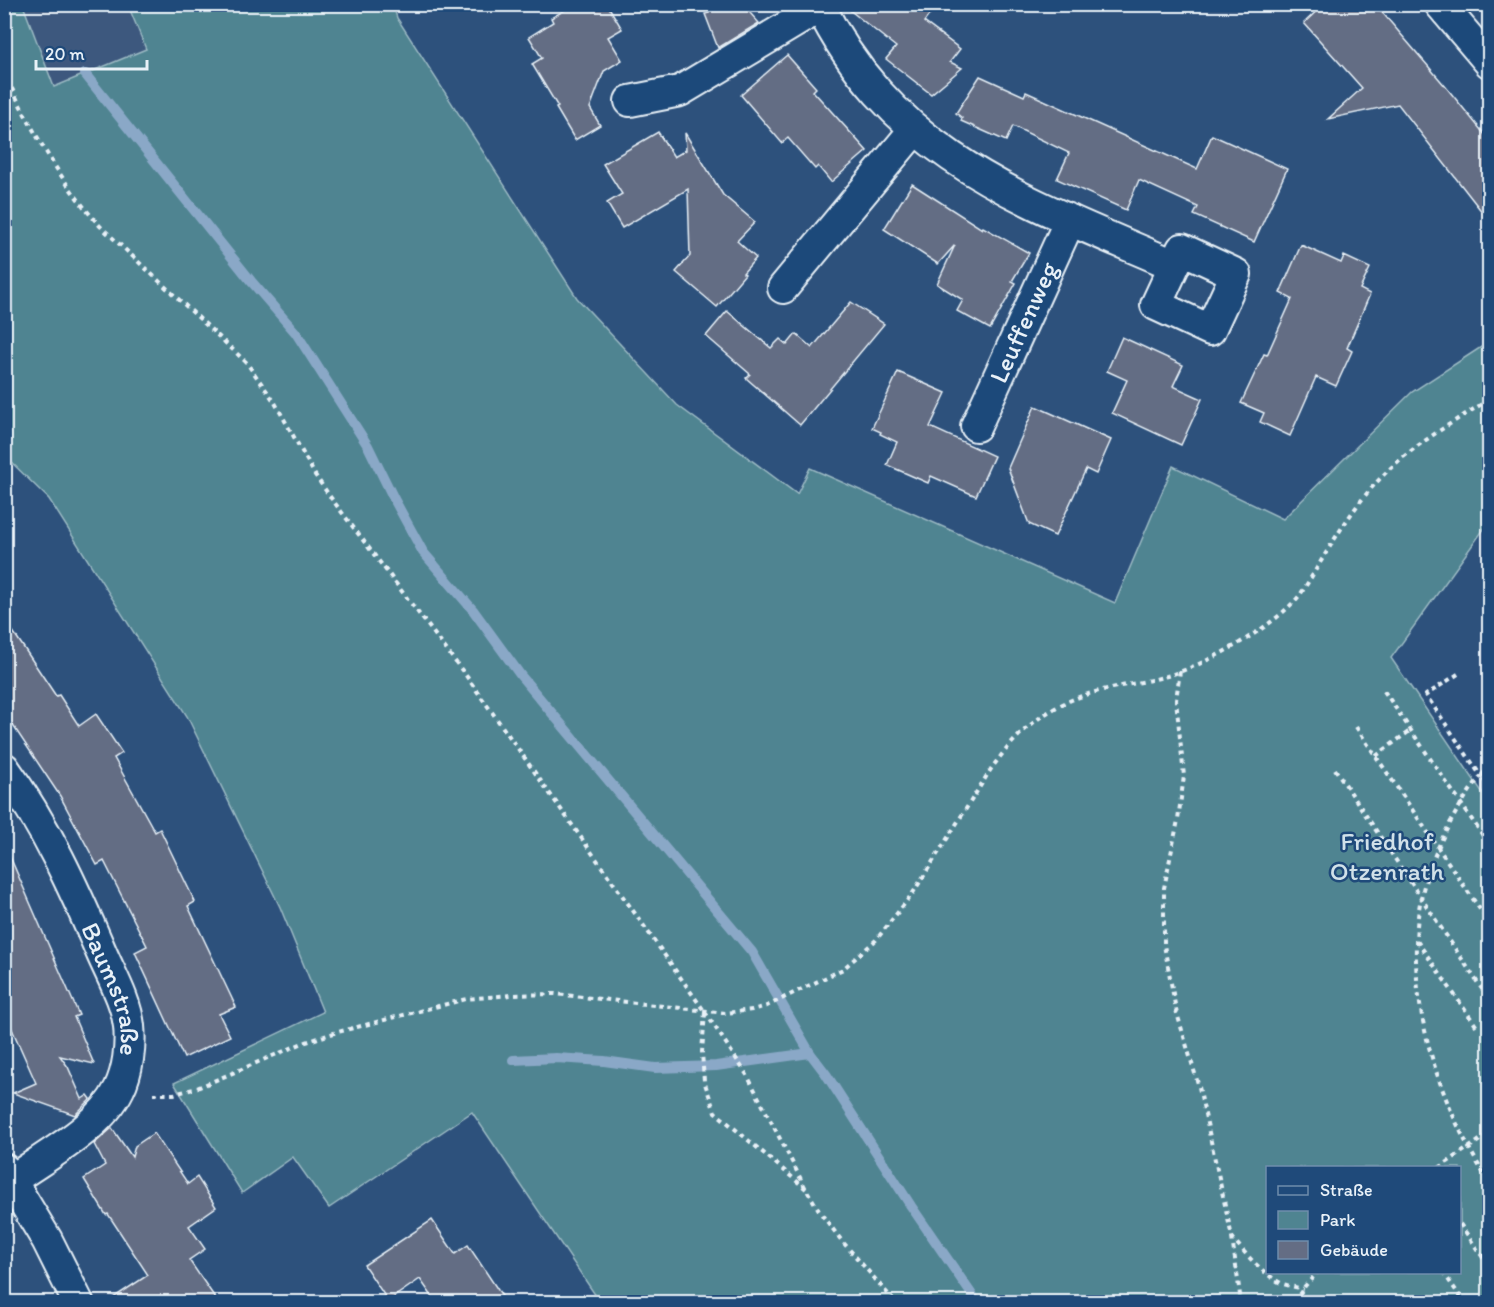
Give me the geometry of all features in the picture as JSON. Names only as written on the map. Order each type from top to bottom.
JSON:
[{"type":"street","points":[[1440,4],[1490,63]]},
{"type":"street","points":[[630,101],[680,91],[820,6],[862,74],[915,129],[947,155],[981,177],[1174,265]]},
{"type":"street","points":[[783,288],[915,129]]},
{"type":"street","name":"Leuffenweg","points":[[976,426],[1070,219]]},
{"type":"street","name":"Baumstraße","points":[[4,768],[43,827],[66,873],[126,1010],[130,1047],[120,1088],[107,1108],[88,1127],[8,1174],[47,1240],[78,1302]]},
{"type":"path","points":[[4,72],[36,136],[59,174],[100,226],[234,350],[266,388],[315,475],[336,506],[468,677],[705,1012],[747,1075],[806,1189],[836,1234],[895,1302]]},
{"type":"path","points":[[120,1088],[146,1094],[174,1094],[197,1088],[303,1043],[334,1033],[430,1007],[489,996],[555,994],[596,997],[705,1012],[736,1012],[753,1010],[801,991],[849,964],[866,950],[890,924],[913,893],[985,777],[1002,753],[1029,725],[1059,706],[1087,694],[1180,671],[1224,650],[1282,614],[1300,595],[1356,509],[1382,477],[1413,449],[1490,399]]},
{"type":"path","points":[[1180,671],[1176,700],[1184,776],[1178,820],[1164,888],[1164,945],[1176,1010],[1199,1087],[1232,1237],[1241,1302]]},
{"type":"path","points":[[1458,674],[1426,695],[1490,789]]},
{"type":"path","points":[[1384,691],[1490,846]]},
{"type":"path","points":[[1356,727],[1490,924]]},
{"type":"path","points":[[1376,756],[1410,730]]},
{"type":"path","points":[[1490,765],[1460,804],[1439,850],[1422,897],[1417,940],[1418,994],[1441,1084],[1468,1148],[1490,1183]]},
{"type":"path","points":[[1335,769],[1490,1001]]},
{"type":"path","points":[[1417,940],[1477,1026]]},
{"type":"path","points":[[705,1012],[702,1052],[704,1082],[716,1112],[806,1189]]},
{"type":"path","points":[[1441,1166],[1490,1133]]},
{"type":"path","points":[[1461,1225],[1490,1268]]},
{"type":"path","points":[[1232,1237],[1247,1257],[1266,1271]]},
{"type":"path","points":[[1270,1274],[1283,1284],[1303,1289]]},
{"type":"path","points":[[1294,1302],[1316,1274]]},
{"type":"path","points":[[1444,1274],[1464,1302]]},
{"type":"path","points":[[1486,1302],[1490,1300]]},
{"type":"shaded area","points":[[23,5],[128,5],[146,49],[54,87]]},
{"type":"green space","name":"Friedhof Otzenrath","points":[[4,5],[23,5],[54,87],[146,49],[128,5],[393,5],[397,18],[577,298],[677,405],[797,494],[810,468],[1115,603],[1173,466],[1283,519],[1412,392],[1489,342],[1489,522],[1391,658],[1489,802],[1489,1302],[600,1302],[472,1112],[329,1208],[293,1157],[242,1193],[174,1083],[323,1012],[280,907],[187,716],[49,499],[5,456]]},
{"type":"building","points":[[575,4],[607,4],[622,29],[608,37],[622,60],[604,71],[590,108],[600,125],[575,140],[532,64],[542,58],[529,37],[553,22],[551,18]]},
{"type":"building","points":[[705,4],[742,4],[759,23],[718,48],[705,14],[709,13]]},
{"type":"building","points":[[842,4],[937,4],[924,22],[960,49],[950,62],[962,68],[931,94],[886,59],[896,47]]},
{"type":"building","points":[[1324,4],[1375,4],[1490,141],[1490,222],[1398,104],[1328,119],[1362,88],[1304,23]]},
{"type":"building","points":[[787,55],[816,88],[813,91],[867,151],[831,182],[818,166],[815,169],[788,138],[782,143],[741,95]]},
{"type":"building","points":[[980,76],[1024,96],[1026,92],[1197,169],[1212,135],[1287,169],[1254,242],[1194,215],[1198,207],[1139,180],[1126,210],[1057,179],[1069,153],[1013,126],[1006,141],[961,121],[962,118],[956,113]]},
{"type":"building","points":[[658,132],[674,157],[686,150],[685,133],[723,195],[755,222],[737,241],[756,258],[717,307],[676,272],[690,256],[688,189],[622,228],[607,203],[622,194],[603,164]]},
{"type":"building","points":[[912,184],[982,229],[983,227],[1029,253],[1012,281],[1016,283],[990,329],[957,311],[963,300],[937,284],[955,245],[938,264],[884,229]]},
{"type":"building","points":[[1301,245],[1341,263],[1344,256],[1370,268],[1360,289],[1370,294],[1347,348],[1352,351],[1336,386],[1316,377],[1290,436],[1260,422],[1264,413],[1241,403],[1264,354],[1267,355],[1292,299],[1280,293]]},
{"type":"building","points":[[851,302],[884,324],[800,425],[746,378],[750,374],[706,336],[727,311],[771,348],[780,339],[787,345],[796,334],[812,348]]},
{"type":"building","points":[[1122,337],[1183,365],[1173,386],[1202,399],[1181,445],[1112,413],[1127,380],[1107,371]]},
{"type":"building","points":[[898,372],[946,393],[930,427],[994,456],[976,496],[931,476],[928,483],[887,465],[897,442],[872,428]]},
{"type":"building","points":[[1035,406],[1111,440],[1096,474],[1086,469],[1055,536],[1029,524],[1008,468]]},
{"type":"building","points":[[4,618],[79,726],[96,714],[122,753],[114,758],[155,832],[160,829],[195,902],[188,906],[236,1007],[219,1014],[230,1036],[184,1058],[135,952],[147,946],[104,861],[97,865],[60,796],[4,712]]},
{"type":"building","points":[[4,843],[79,1015],[74,1017],[94,1064],[60,1056],[68,1067],[82,1099],[88,1095],[91,1099],[75,1115],[13,1093],[36,1083],[4,1011]]},
{"type":"building","points":[[112,1128],[132,1157],[135,1146],[154,1133],[188,1184],[197,1177],[216,1207],[189,1226],[205,1249],[189,1260],[218,1302],[107,1302],[148,1275],[84,1179],[105,1165],[94,1144]]},
{"type":"building","points":[[432,1220],[455,1254],[468,1245],[506,1302],[436,1302],[420,1279],[388,1301],[364,1265]]},
{"type":"waterway","points":[[85,74],[251,281],[296,333],[368,446],[423,552],[473,610],[521,676],[752,952],[810,1053],[977,1302]]},
{"type":"waterway","points":[[513,1060],[556,1058],[604,1061],[655,1068],[716,1066],[810,1053]]}]
